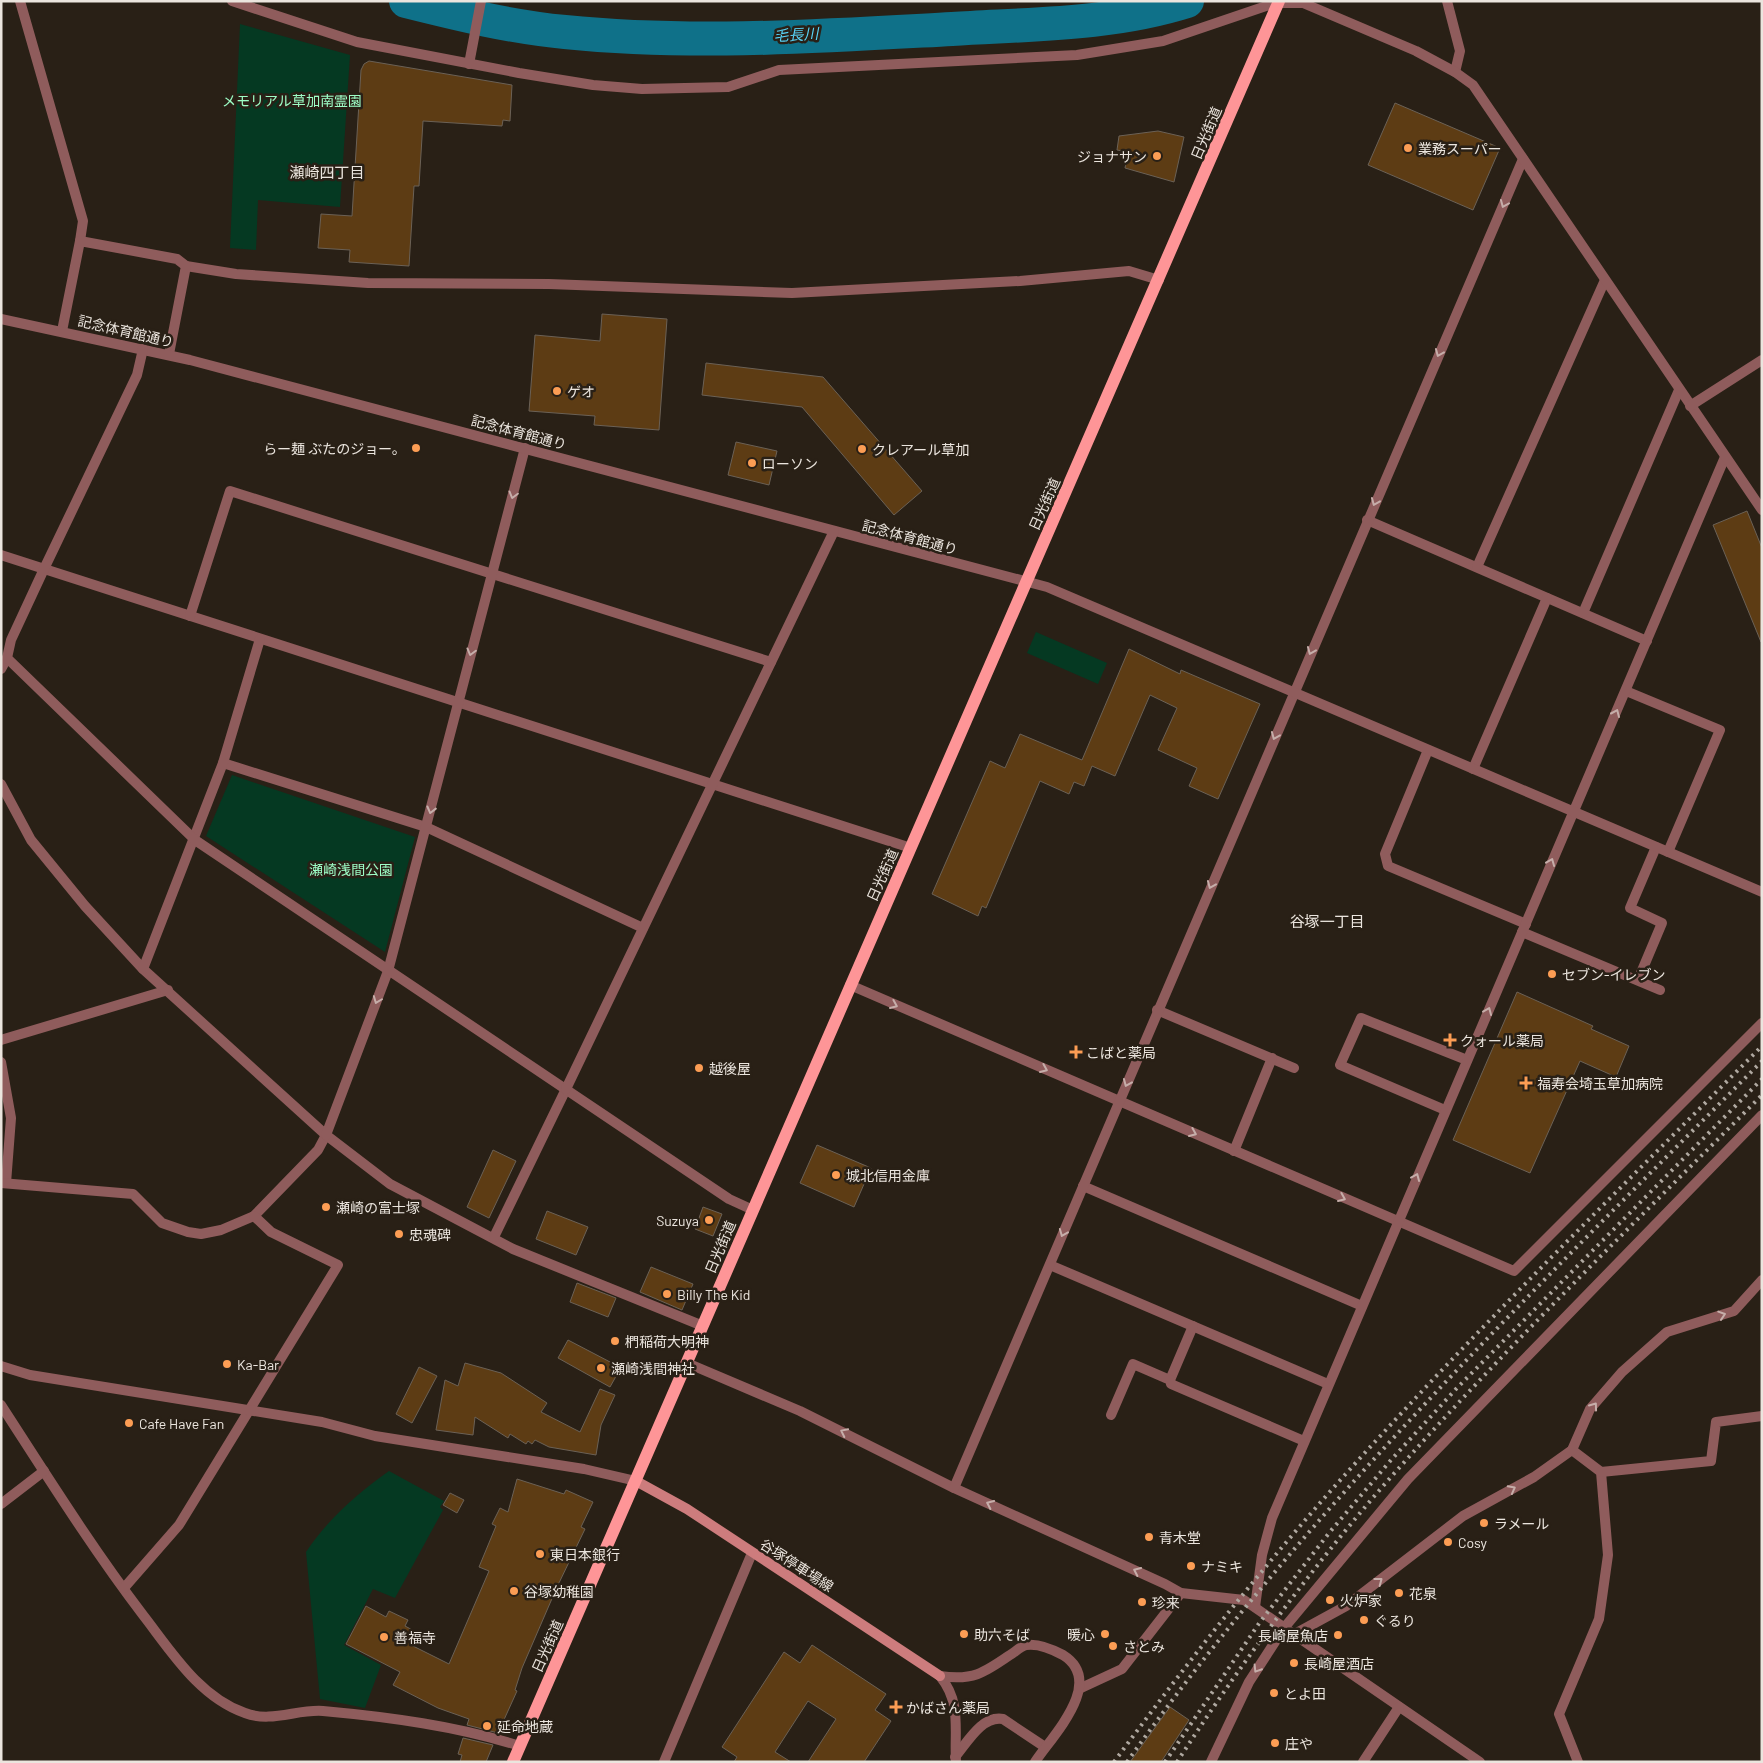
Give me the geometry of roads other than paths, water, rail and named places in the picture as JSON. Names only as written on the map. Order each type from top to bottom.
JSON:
[{"type":"main road","name":"日光街道","points":[[513,1762],[1279,2]]},
{"type":"main road","name":"谷塚停車場線","points":[[636,1481],[676,1502],[940,1676]]},
{"type":"street","points":[[20,1],[83,222],[62,330]]},
{"type":"street","points":[[232,1],[357,42],[593,85],[642,89],[728,87],[779,70],[1044,58],[1141,46],[1194,32],[1279,2],[1302,3],[1416,51],[1455,72],[1473,85],[1762,510]]},
{"type":"street","points":[[469,61],[481,1]]},
{"type":"street","points":[[1447,1],[1460,51],[1455,72]]},
{"type":"street","points":[[954,1488],[1157,1010],[1523,159]]},
{"type":"street","points":[[80,241],[177,259],[186,266],[236,274],[368,283],[549,284],[783,293],[1010,281],[1129,271],[1159,280]]},
{"type":"street","points":[[169,354],[186,266]]},
{"type":"street","points":[[1477,567],[1605,280]]},
{"type":"street","name":"記念体育館通り","points":[[1,319],[62,330],[169,354],[834,531],[1027,580],[1294,691],[1762,892]]},
{"type":"street","points":[[143,349],[137,375],[44,569],[12,640],[3,665],[195,840],[729,1199],[753,1210]]},
{"type":"street","points":[[1690,406],[1762,360]]},
{"type":"street","points":[[1583,613],[1679,390]]},
{"type":"street","points":[[1,1062],[11,1118],[4,1183],[133,1194],[162,1223],[188,1232],[201,1234],[221,1230],[254,1216],[318,1150],[326,1136],[388,971],[525,448]]},
{"type":"street","points":[[1255,1607],[1262,1555],[1272,1518],[1397,1221],[1524,928],[1572,811],[1626,691],[1725,457]]},
{"type":"street","points":[[190,616],[230,492],[771,662]]},
{"type":"street","points":[[1367,520],[1647,641]]},
{"type":"street","points":[[494,1237],[834,531]]},
{"type":"street","points":[[1,555],[910,848]]},
{"type":"street","points":[[1474,769],[1546,598]]},
{"type":"street","points":[[143,969],[195,840],[223,763],[260,639]]},
{"type":"street","points":[[1626,691],[1720,730],[1668,852]]},
{"type":"street","points":[[1428,750],[1385,854],[1388,866],[1660,990]]},
{"type":"street","points":[[223,763],[426,828],[643,928]]},
{"type":"street","points":[[1,784],[31,840],[85,906],[143,969],[326,1136],[390,1184],[494,1237],[513,1249],[703,1326]]},
{"type":"street","points":[[1638,980],[1662,923],[1630,908],[1656,847]]},
{"type":"street","points":[[850,985],[1514,1271],[1762,1023]]},
{"type":"street","points":[[1,1040],[168,990]]},
{"type":"street","points":[[1157,1010],[1294,1068]]},
{"type":"street","points":[[1445,1110],[1340,1065],[1361,1018],[1467,1060]]},
{"type":"street","points":[[1234,1151],[1272,1058]]},
{"type":"street","points":[[1215,1761],[1249,1682],[1284,1628],[1408,1479],[1762,1115]]},
{"type":"street","points":[[1083,1186],[1362,1306]]},
{"type":"street","points":[[124,1588],[179,1525],[338,1265],[271,1232],[254,1216]]},
{"type":"street","points":[[1050,1264],[1328,1384]]},
{"type":"street","points":[[1293,1634],[1346,1606],[1463,1516],[1534,1477],[1572,1450],[1590,1409],[1622,1372],[1667,1332],[1734,1311],[1762,1280]]},
{"type":"street","points":[[1170,1380],[1193,1326]]},
{"type":"street","points":[[688,1362],[800,1411],[954,1488],[1181,1593],[1244,1600],[1480,1762]]},
{"type":"street","points":[[1111,1414],[1133,1364],[1170,1380],[1171,1384],[1304,1440]]},
{"type":"street","points":[[1,1366],[30,1375],[143,1392],[248,1412],[322,1422],[375,1436],[610,1473],[636,1481]]},
{"type":"street","points":[[1,1405],[124,1588],[186,1670],[219,1700],[246,1714],[273,1717],[320,1711],[433,1725],[484,1734],[520,1746]]},
{"type":"street","points":[[1572,1450],[1601,1472],[1711,1460],[1716,1422],[1762,1416]]},
{"type":"street","points":[[1,1504],[44,1471]]},
{"type":"street","points":[[1578,1762],[1559,1714],[1599,1619],[1608,1555],[1601,1472]]},
{"type":"street","points":[[664,1762],[752,1553]]},
{"type":"street","points":[[1080,1688],[1122,1669],[1181,1593]]},
{"type":"street","points":[[940,1676],[961,1679],[978,1676],[1024,1645],[1040,1645],[1067,1658],[1078,1672],[1080,1688],[1075,1705],[1035,1762]]},
{"type":"street","points":[[940,1676],[950,1687],[954,1699],[955,1759]]},
{"type":"street","points":[[1363,1762],[1398,1707]]},
{"type":"street","points":[[955,1759],[988,1719],[996,1717],[1003,1718],[1045,1747]]},
{"type":"waterway","name":"毛長川","points":[[406,1],[485,20],[545,30],[613,36],[710,39],[856,34],[1070,22],[1129,15],[1187,1]]},
{"type":"railway","points":[[1114,1762],[1229,1612],[1320,1502],[1503,1307],[1762,1046]]},
{"type":"railway","points":[[1127,1762],[1198,1667],[1272,1575],[1350,1486],[1512,1313],[1762,1061]]},
{"type":"railway","points":[[1165,1762],[1260,1622],[1329,1533],[1391,1460],[1456,1389],[1762,1079]]},
{"type":"railway","points":[[1177,1762],[1272,1624],[1377,1493],[1423,1441],[1518,1341],[1762,1095]]},
{"type":"place","name":"業務スーパー","points":[[1408,148]]},
{"type":"place","name":"ジョナサン","points":[[1157,156]]},
{"type":"place","name":"ゲオ","points":[[557,391]]},
{"type":"place","name":"らー麺 ぶたのジョー。","points":[[416,448]]},
{"type":"place","name":"クレアール草加","points":[[862,449]]},
{"type":"place","name":"ローソン","points":[[752,463]]},
{"type":"place","name":"セブン-イレブン","points":[[1552,974]]},
{"type":"place","name":"クォール薬局","points":[[1450,1040]]},
{"type":"place","name":"こばと薬局","points":[[1076,1052]]},
{"type":"place","name":"越後屋","points":[[699,1068]]},
{"type":"place","name":"福寿会埼玉草加病院","points":[[1526,1083]]},
{"type":"place","name":"城北信用金庫","points":[[836,1175]]},
{"type":"place","name":"瀬崎の富士塚","points":[[326,1207]]},
{"type":"place","name":"Suzuya","points":[[709,1220]]},
{"type":"place","name":"忠魂碑","points":[[399,1234]]},
{"type":"place","name":"Billy The Kid","points":[[667,1294]]},
{"type":"place","name":"椚稲荷大明神","points":[[615,1341]]},
{"type":"place","name":"Ka-Bar","points":[[227,1364]]},
{"type":"place","name":"瀬崎浅間神社","points":[[601,1368]]},
{"type":"place","name":"Cafe Have Fan","points":[[129,1423]]},
{"type":"place","name":"ラメール","points":[[1484,1523]]},
{"type":"place","name":"青木堂","points":[[1149,1537]]},
{"type":"place","name":"Cosy","points":[[1448,1542]]},
{"type":"place","name":"東日本銀行","points":[[540,1554]]},
{"type":"place","name":"ナミキ","points":[[1191,1566]]},
{"type":"place","name":"谷塚幼稚園","points":[[514,1591]]},
{"type":"place","name":"花泉","points":[[1399,1593]]},
{"type":"place","name":"火炉家","points":[[1330,1600]]},
{"type":"place","name":"珍来","points":[[1142,1602]]},
{"type":"place","name":"ぐるり","points":[[1364,1620]]},
{"type":"place","name":"助六そば","points":[[964,1634]]},
{"type":"place","name":"暖心","points":[[1105,1634]]},
{"type":"place","name":"長崎屋魚店","points":[[1338,1635]]},
{"type":"place","name":"善福寺","points":[[384,1637]]},
{"type":"place","name":"さとみ","points":[[1113,1646]]},
{"type":"place","name":"長崎屋酒店","points":[[1294,1663]]},
{"type":"place","name":"とよ田","points":[[1274,1693]]},
{"type":"place","name":"かばさん薬局","points":[[896,1707]]},
{"type":"place","name":"延命地蔵","points":[[487,1726]]},
{"type":"place","name":"庄や","points":[[1275,1743]]},
{"type":"district","name":"瀬崎四丁目","points":[[327,172]]},
{"type":"district","name":"谷塚一丁目","points":[[1327,921]]},
{"type":"park label","name":"メモリアル草加南霊園","points":[[292,100]]},
{"type":"park label","name":"瀬崎浅間公園","points":[[351,869]]}]
